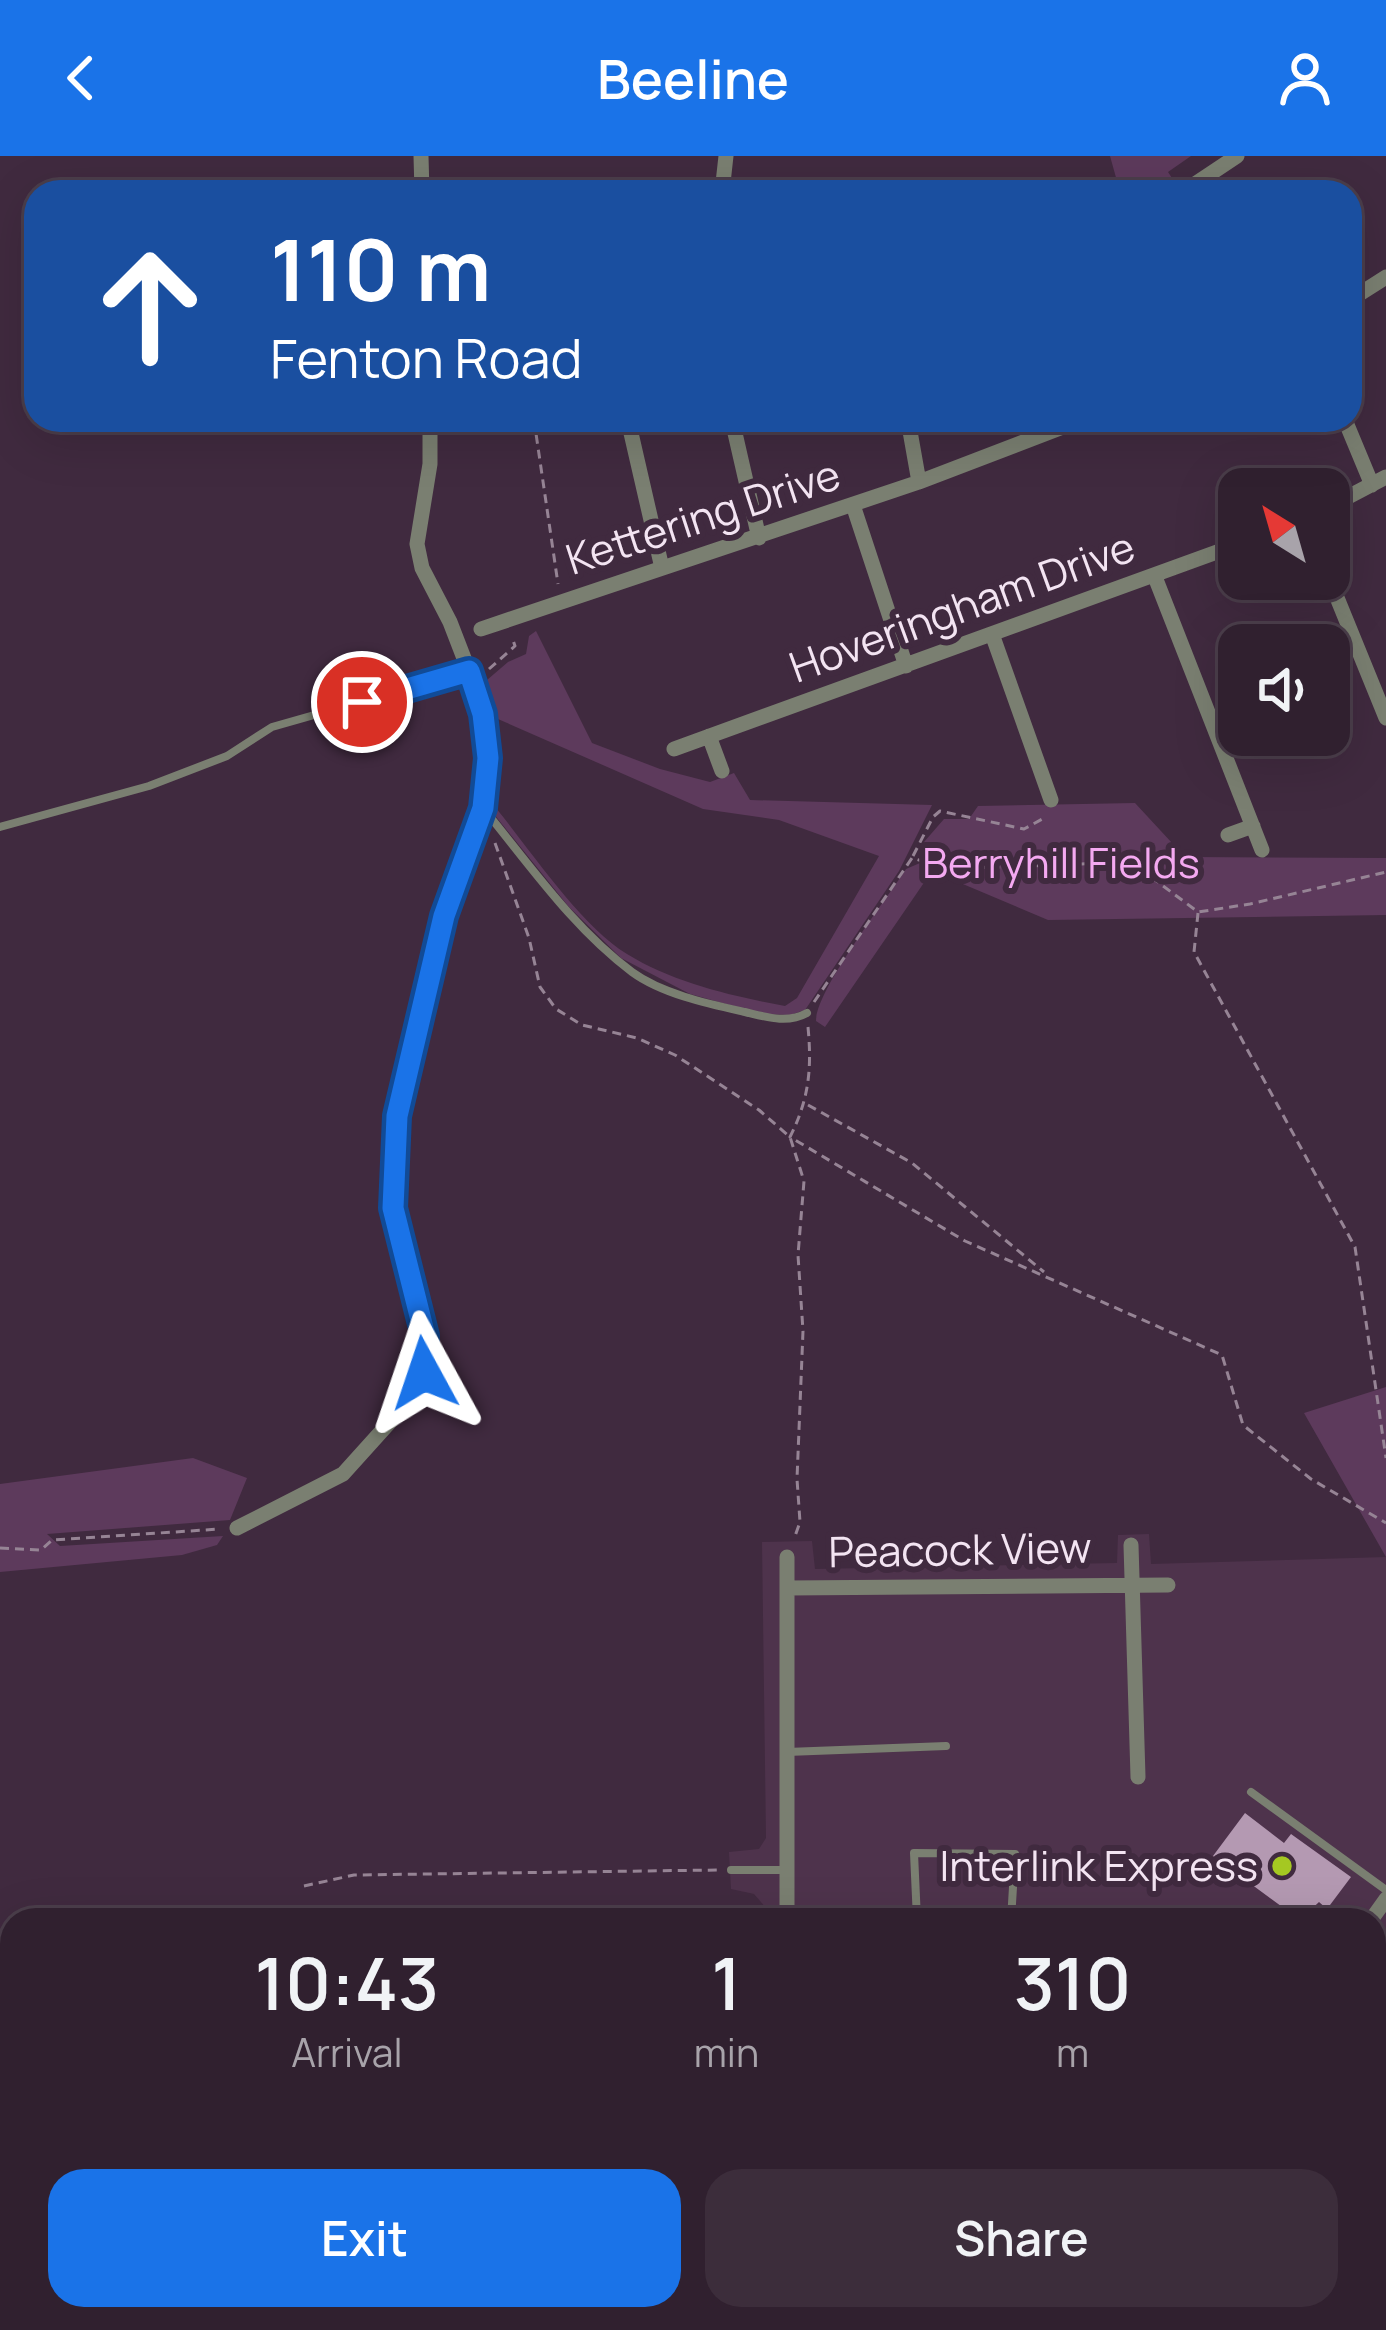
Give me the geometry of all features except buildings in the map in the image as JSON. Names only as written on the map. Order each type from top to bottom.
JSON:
[{"type":"street","points":[[1201,180],[1237,156]]},
{"type":"street","points":[[237,1528],[343,1474],[416,1393],[424,1373],[425,1336],[393,1208],[397,1116],[444,916],[483,808],[488,758],[483,714],[471,675],[422,568],[417,544],[430,464],[430,432]]},
{"type":"street","points":[[631,432],[662,568]]},
{"type":"street","points":[[735,432],[759,538]]},
{"type":"street","points":[[910,432],[919,482]]},
{"type":"street","name":"Kettering Drive","points":[[481,629],[759,538],[1050,432]]},
{"type":"street","points":[[1350,496],[1379,481],[1352,432]]},
{"type":"street","points":[[853,505],[906,666]]},
{"type":"street","name":"Hoveringham Drive","points":[[674,749],[1218,552]]},
{"type":"street","points":[[1155,577],[1262,850]]},
{"type":"street","points":[[1338,600],[1386,718]]},
{"type":"street","points":[[992,634],[1051,800]]},
{"type":"street","points":[[709,736],[722,771]]},
{"type":"street","points":[[1040,769],[1058,762]]},
{"type":"street","points":[[1228,835],[1253,826]]},
{"type":"street","name":"Peacock View","points":[[1131,1545],[1138,1777]]},
{"type":"street","points":[[787,1908],[788,1557]]},
{"type":"street","name":"Peacock View","points":[[788,1588],[1168,1585]]},
{"type":"lane","points":[[0,827],[149,786],[227,756],[272,727],[471,675]]},
{"type":"lane","points":[[483,808],[591,935],[635,975],[690,998],[775,1019],[796,1019],[807,1013]]},
{"type":"lane","points":[[787,1752],[946,1746]]},
{"type":"lane","points":[[1251,1792],[1386,1890]]},
{"type":"lane","points":[[916,1908],[914,1853],[1015,1854],[1012,1908]]},
{"type":"lane","points":[[731,1870],[786,1870]]},
{"type":"path","points":[[536,432],[561,602]]},
{"type":"path","points":[[471,675],[515,646],[507,620]]},
{"type":"path","points":[[788,1557],[800,1522],[797,1479],[803,1331],[798,1255],[804,1181],[790,1137],[806,1105],[812,1068],[807,1013],[912,858],[933,817],[940,812],[1024,830],[1051,814],[1051,800]]},
{"type":"path","points":[[483,808],[530,938],[540,987],[556,1009],[582,1024],[676,1054],[790,1137],[965,1241],[1222,1355],[1243,1426],[1311,1479],[1386,1523]]},
{"type":"path","points":[[912,858],[949,869],[1131,862],[1198,912],[1386,872]]},
{"type":"path","points":[[1198,912],[1194,952],[1355,1247],[1386,1458]]},
{"type":"path","points":[[806,1105],[912,1163],[1050,1278]]},
{"type":"path","points":[[0,1548],[41,1550],[52,1540],[237,1528]]},
{"type":"path","points":[[304,1886],[354,1875],[731,1870]]},
{"type":"shaded area","points":[[1149,1534],[1151,1564],[1386,1557],[1386,1908],[766,1908],[754,1894],[731,1889],[729,1852],[759,1849],[766,1838],[762,1542],[812,1541],[815,1569],[1117,1563],[1118,1535]]},
{"type":"green space","points":[[1110,156],[1191,156],[1168,172],[1173,180],[1117,180]]},
{"type":"green space","points":[[536,631],[592,743],[710,782],[734,773],[750,800],[932,805],[899,871],[805,1010],[762,1014],[690,994],[621,958],[569,907],[489,808],[480,686],[508,662],[526,654],[529,636]],"holes":[[[498,719],[703,809],[779,820],[879,856],[797,998],[785,1006],[664,973],[627,954],[592,925],[496,808]]]},
{"type":"green space","name":"Berryhill Fields","points":[[1135,803],[1185,857],[1386,858],[1386,915],[1048,920],[932,871],[825,1027],[816,1021],[839,967],[906,869],[920,863],[932,870],[937,863],[924,842],[944,819],[969,819],[978,806]]},
{"type":"green space","points":[[1386,1387],[1386,1557],[1304,1413]]},
{"type":"green space","points":[[193,1458],[247,1478],[230,1520],[47,1534],[60,1546],[223,1536],[217,1545],[182,1555],[0,1572],[0,1484]]},
{"type":"place","name":"Interlink Express","points":[[1282,1866]]},
{"type":"route","points":[[362,702],[469,671],[483,714],[488,758],[483,808],[444,916],[397,1116],[393,1208],[425,1336],[424,1373]]}]
